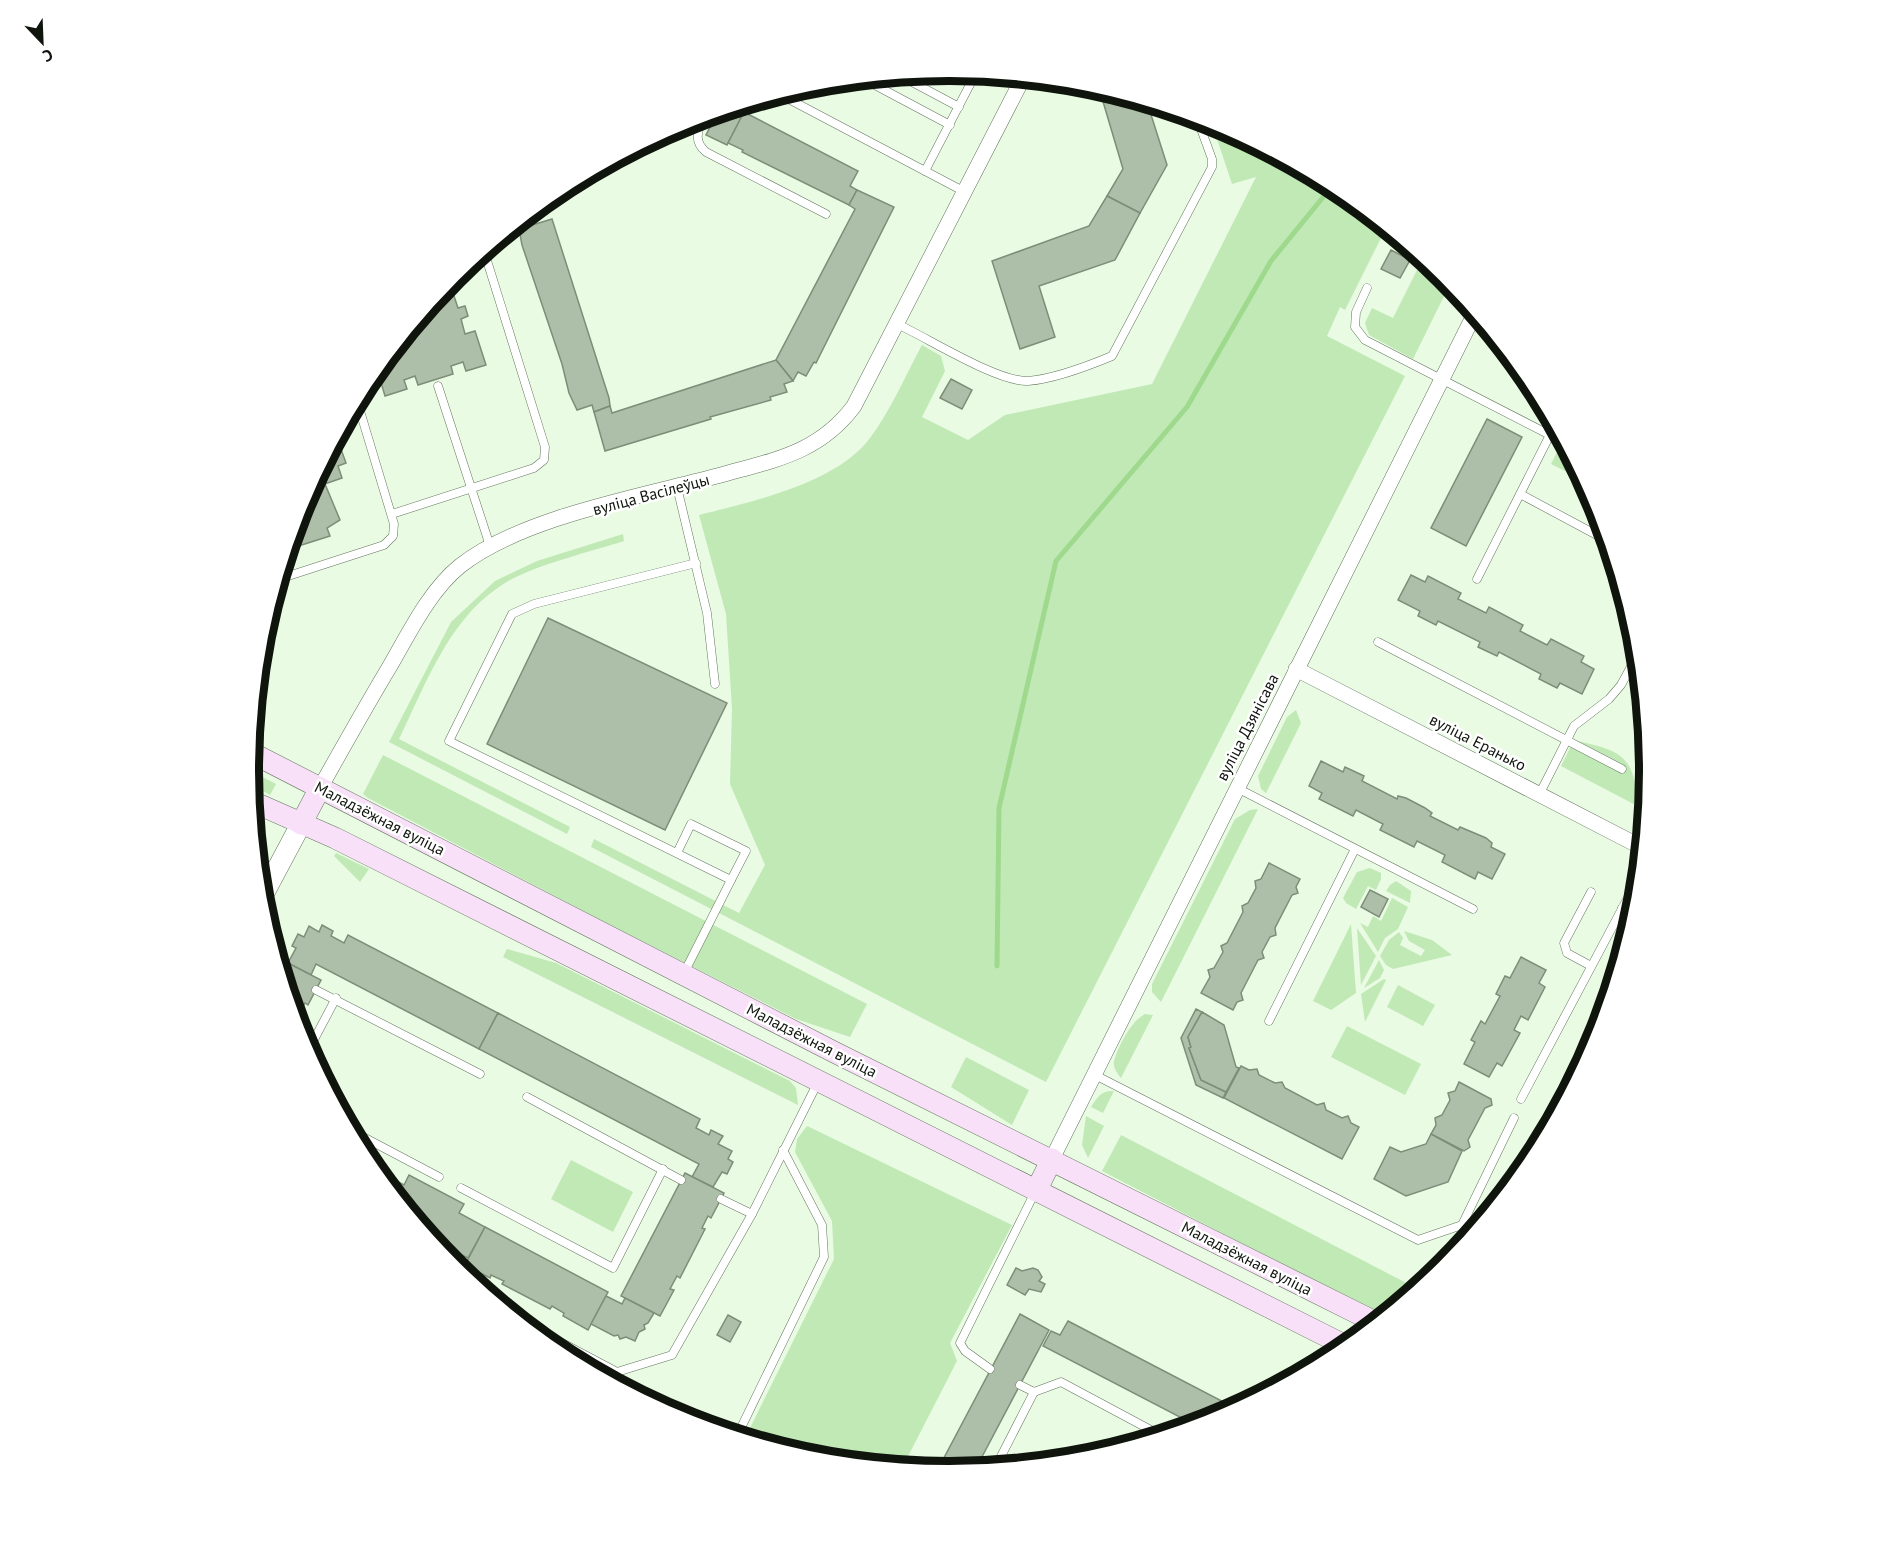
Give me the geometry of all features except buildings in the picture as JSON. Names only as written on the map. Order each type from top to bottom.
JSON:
[{"type":"main road","name":"Маладзёжная вуліца","points":[[259,757],[834,1052],[1370,1319]]},
{"type":"main road","name":"вуліца Васілеўцы","points":[[301,824],[320,788]]},
{"type":"main road","name":"Маладзёжная вуліца","points":[[260,805],[335,838],[1338,1342]]},
{"type":"main road","points":[[819,1082],[834,1052]]},
{"type":"main road","points":[[1036,1191],[1052,1159]]},
{"type":"street","name":"вуліца Васілеўцы","points":[[320,788],[420,613],[459,567],[490,546],[510,536],[581,513],[780,458],[818,442],[833,431],[854,406],[1018,85]]},
{"type":"street","name":"вуліца Дзянісава","points":[[1052,1159],[1472,319]]},
{"type":"street","name":"вуліца Еранько","points":[[1296,669],[1636,844]]},
{"type":"street","name":"вуліца Васілеўцы","points":[[269,885],[301,824]]},
{"type":"lane","points":[[925,171],[972,81]]},
{"type":"lane","points":[[912,82],[958,107]]},
{"type":"lane","points":[[875,85],[950,125]]},
{"type":"lane","points":[[791,100],[965,192]]},
{"type":"lane","points":[[700,129],[698,143],[706,152],[826,214]]},
{"type":"lane","points":[[897,324],[1002,376],[1027,381],[1085,367],[1112,357],[1212,168],[1212,159],[1201,129]]},
{"type":"lane","points":[[392,514],[534,468],[544,460],[545,454],[486,259]]},
{"type":"lane","points":[[1367,288],[1356,312],[1355,327],[1365,340],[1550,435],[1522,495],[1477,579]]},
{"type":"lane","points":[[438,386],[490,546]]},
{"type":"lane","points":[[288,576],[390,542],[395,530],[392,514],[360,412]]},
{"type":"lane","points":[[677,487],[707,613],[716,684]]},
{"type":"lane","points":[[1522,495],[1598,535]]},
{"type":"lane","points":[[696,563],[534,604],[512,614],[449,741],[732,880]]},
{"type":"lane","points":[[1378,642],[1622,769]]},
{"type":"lane","points":[[1539,795],[1574,726],[1622,685],[1632,666]]},
{"type":"lane","points":[[1237,788],[1473,909]]},
{"type":"lane","points":[[676,853],[691,824],[746,851],[684,974]]},
{"type":"lane","points":[[1269,1021],[1355,849]]},
{"type":"lane","points":[[1591,892],[1564,943],[1567,953],[1591,966]]},
{"type":"lane","points":[[1521,1099],[1629,896]]},
{"type":"lane","points":[[1622,908],[1626,910]]},
{"type":"lane","points":[[316,990],[336,998],[480,1074]]},
{"type":"lane","points":[[314,1040],[336,998]]},
{"type":"lane","points":[[1093,1074],[1418,1240],[1461,1225],[1514,1118]]},
{"type":"lane","points":[[561,1342],[617,1372],[672,1355],[752,1214],[819,1082]]},
{"type":"lane","points":[[527,1097],[681,1180]]},
{"type":"lane","points":[[365,1138],[439,1177]]},
{"type":"lane","points":[[741,1429],[824,1257],[822,1225],[783,1150]]},
{"type":"lane","points":[[461,1188],[613,1268],[663,1169]]},
{"type":"lane","points":[[990,1369],[965,1351],[960,1343],[1036,1191]]},
{"type":"lane","points":[[721,1199],[752,1214]]},
{"type":"lane","points":[[999,1461],[1034,1392],[1061,1382],[1152,1431]]},
{"type":"lane","points":[[1020,1385],[1034,1392]]},
{"type":"green space","points":[[1216,135],[1255,152],[1295,174],[1333,197],[1383,234],[1345,310],[1340,307],[1327,336],[1405,376],[1046,1082],[591,847],[594,839],[739,913],[765,865],[730,784],[732,709],[726,614],[699,515],[792,488],[815,479],[855,454],[870,438],[885,416],[922,345],[941,356],[945,371],[922,417],[968,440],[1005,415],[1152,384],[1256,177],[1232,184]]},
{"type":"green space","points":[[1419,265],[1446,292],[1413,359],[1369,335],[1365,323],[1372,308],[1393,318]]},
{"type":"green space","points":[[1559,448],[1573,475],[1551,464]]},
{"type":"green space","points":[[623,534],[624,541],[525,573],[499,587],[481,601],[452,636],[440,656],[399,739],[570,827],[567,834],[389,742],[451,622],[495,581],[537,561]]},
{"type":"green space","points":[[1296,710],[1301,723],[1266,793],[1261,789],[1258,776],[1287,717]]},
{"type":"green space","points":[[1574,740],[1613,751],[1627,763],[1635,784],[1640,786],[1639,807],[1561,766]]},
{"type":"green space","points":[[383,755],[867,1004],[850,1037],[796,1019],[610,925],[368,798],[363,794]]},
{"type":"green space","points":[[259,775],[276,784],[270,795],[259,789]]},
{"type":"green space","points":[[1258,809],[1161,1002],[1152,992],[1152,984],[1235,819],[1250,810]]},
{"type":"green space","points":[[336,853],[369,869],[360,882],[334,856]]},
{"type":"green space","points":[[1370,868],[1381,873],[1381,879],[1376,890],[1368,886],[1356,909],[1346,903],[1343,898],[1357,872]]},
{"type":"green space","points":[[1396,881],[1411,891],[1410,903],[1386,891]]},
{"type":"green space","points":[[1392,898],[1408,907],[1398,929],[1385,938],[1378,952],[1360,923],[1368,927],[1373,916],[1381,921]]},
{"type":"green space","points":[[1351,924],[1356,993],[1331,1010],[1313,1001]]},
{"type":"green space","points":[[1357,928],[1376,956],[1361,985]]},
{"type":"green space","points":[[1404,931],[1432,940],[1452,955],[1393,969],[1386,965],[1380,956],[1389,940],[1399,932],[1403,938],[1400,945],[1421,956],[1425,950],[1409,941]]},
{"type":"green space","points":[[507,949],[556,963],[790,1081],[796,1088],[798,1105],[503,957]]},
{"type":"green space","points":[[1379,960],[1384,970],[1380,978],[1364,988]]},
{"type":"green space","points":[[1384,979],[1386,980],[1365,1022],[1361,994]]},
{"type":"green space","points":[[1398,985],[1435,1005],[1423,1026],[1387,1007]]},
{"type":"green space","points":[[1145,1014],[1153,1015],[1121,1078],[1114,1066],[1116,1055],[1131,1028]]},
{"type":"green space","points":[[1347,1026],[1421,1064],[1405,1095],[1331,1057]]},
{"type":"green space","points":[[966,1057],[1029,1090],[1012,1125],[951,1087]]},
{"type":"green space","points":[[1114,1091],[1103,1113],[1091,1107],[1100,1095]]},
{"type":"green space","points":[[1086,1116],[1104,1126],[1088,1158],[1082,1145]]},
{"type":"green space","points":[[807,1126],[1012,1225],[950,1343],[957,1361],[906,1461],[815,1449],[748,1431],[834,1259],[832,1221],[795,1152],[797,1139]]},
{"type":"green space","points":[[1121,1135],[1411,1285],[1377,1313],[1102,1171]]},
{"type":"green space","points":[[571,1160],[633,1192],[613,1232],[551,1199]]},
{"type":"waterway","points":[[997,966],[999,808],[1056,561],[1187,407],[1271,261],[1326,193]]}]
